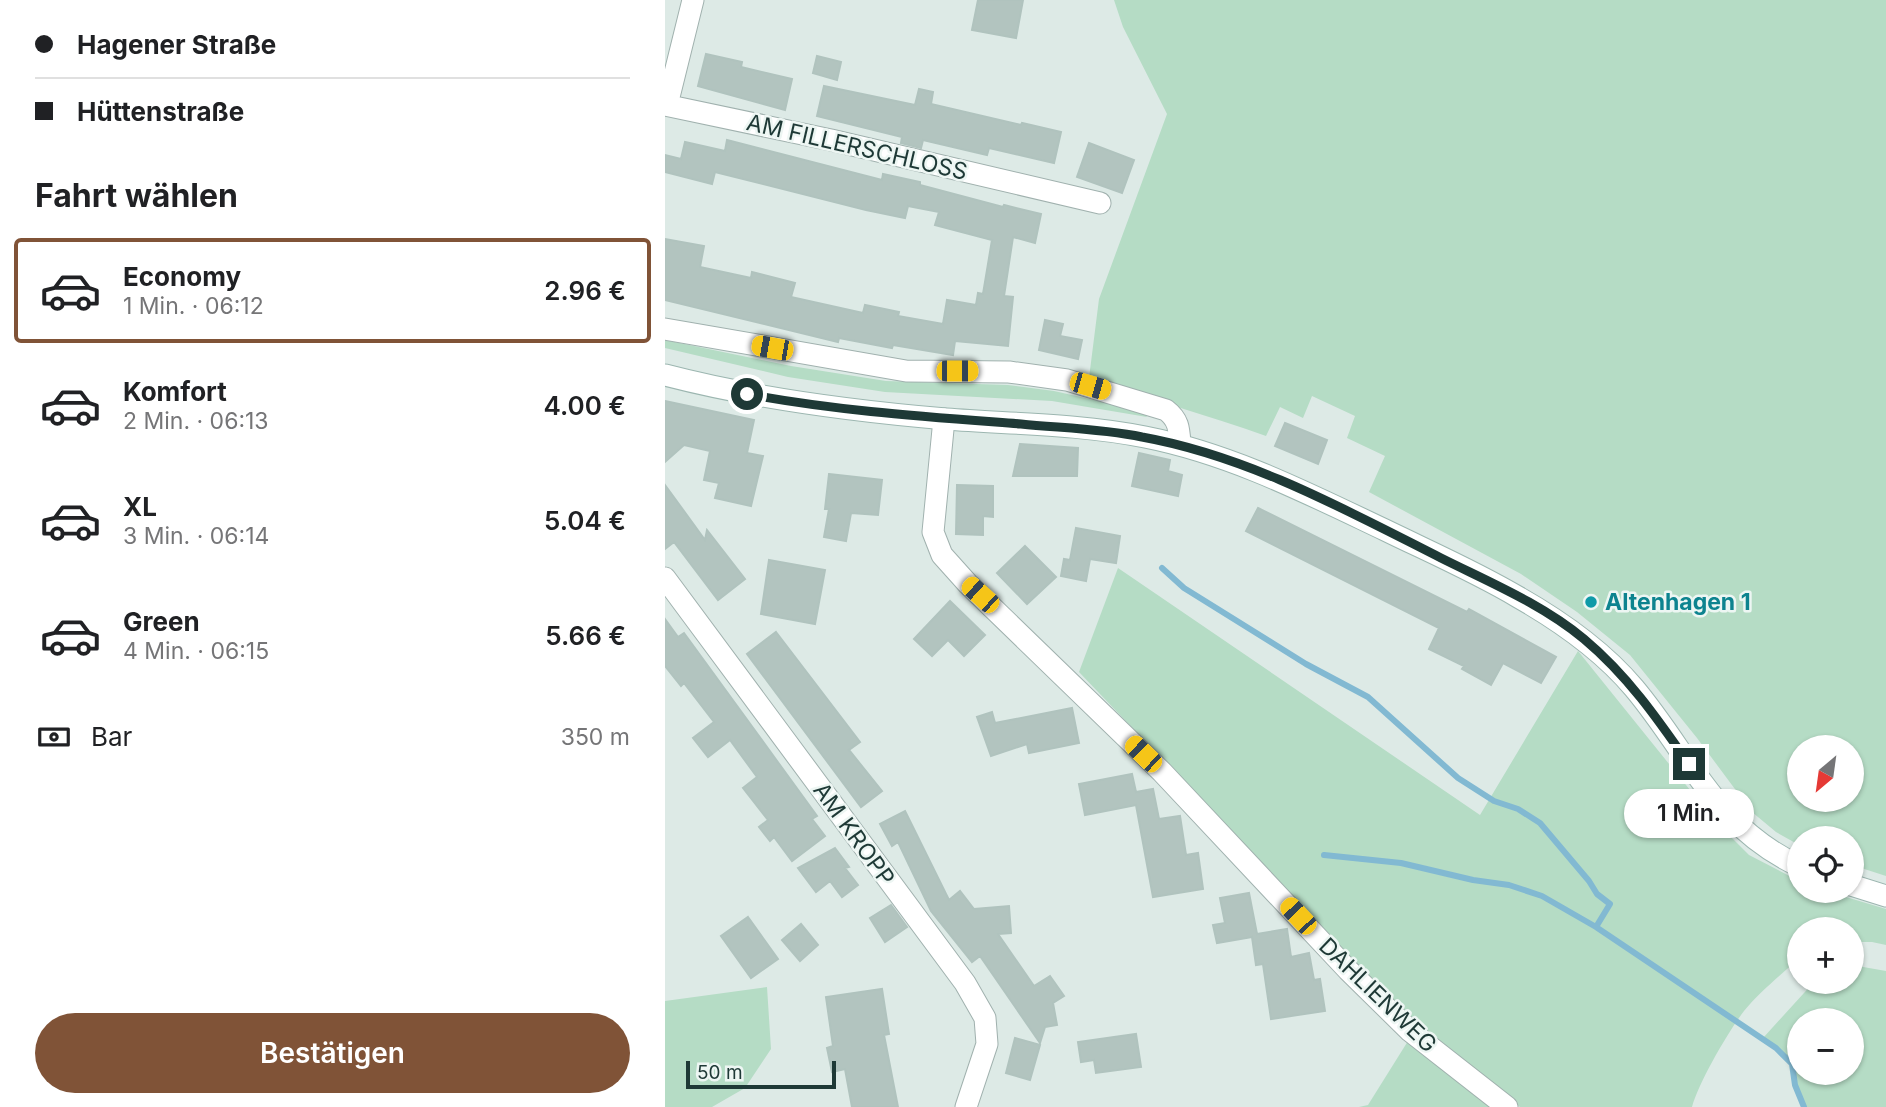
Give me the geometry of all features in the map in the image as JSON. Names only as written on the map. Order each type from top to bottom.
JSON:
[{"type":"street","points":[[666,105],[693,0]]},
{"type":"street","name":"AM FILLERSCHLOSS","points":[[666,105],[1100,203]]},
{"type":"street","points":[[665,329],[906,371],[1009,372],[1067,380],[1166,410],[1174,416],[1179,426],[1180,444]]},
{"type":"street","points":[[665,375],[785,401],[944,419],[1114,432],[1180,444],[1227,459],[1300,489],[1515,595],[1564,625],[1594,648],[1633,687],[1729,817],[1756,842],[1787,859]]},
{"type":"street","name":"DAHLIENWEG","points":[[944,419],[933,533],[942,555],[968,584],[1162,772],[1348,970],[1410,1031],[1507,1107]]},
{"type":"street","name":"AM KROPP","points":[[665,578],[965,984],[985,1018],[987,1044],[965,1107]]},
{"type":"street","points":[[1864,889],[1886,896]]},
{"type":"green space","points":[[1114,0],[1886,0],[1886,876],[1864,869],[1864,826],[1787,826],[1787,838],[1776,832],[1752,812],[1630,655],[1577,612],[1521,574],[1369,492],[1385,456],[1347,438],[1355,416],[1312,396],[1303,418],[1280,407],[1266,436],[1089,378],[1099,299],[1167,114],[1123,27]]},
{"type":"green space","points":[[665,340],[791,366],[886,381],[1008,385],[1054,391],[1143,411],[1147,417],[1052,401],[885,392],[788,377],[665,348]]},
{"type":"green space","points":[[1118,568],[1480,815],[1578,651],[1715,821],[1749,855],[1787,875],[1787,903],[1864,902],[1886,909],[1886,945],[1864,942],[1864,917],[1787,917],[1787,969],[1763,990],[1730,1031],[1701,1084],[1692,1107],[1520,1107],[1425,1035],[1079,672]]},
{"type":"green space","points":[[1864,967],[1886,971],[1886,1107],[1804,1107],[1795,1085],[1864,1085],[1864,1008],[1790,1008],[1803,994],[1864,994]]},
{"type":"green space","points":[[767,987],[771,1049],[745,1088],[712,1107],[665,1107],[665,1001]]},
{"type":"green space","points":[[1787,1012],[1787,1060],[1763,1038]]},
{"type":"green space","points":[[1408,1041],[1490,1107],[1359,1107],[1368,1105]]},
{"type":"building","points":[[978,0],[1023,0],[1016,38],[972,30]]},
{"type":"building","points":[[706,54],[742,62],[741,67],[792,79],[785,110],[698,86]]},
{"type":"building","points":[[817,56],[841,62],[837,80],[813,73]]},
{"type":"building","points":[[824,86],[915,105],[919,89],[933,92],[931,104],[1061,132],[1054,163],[989,148],[987,155],[923,140],[921,148],[901,143],[902,137],[817,116]]},
{"type":"building","points":[[727,140],[882,180],[883,174],[920,182],[920,185],[1003,207],[1004,205],[1041,214],[1035,243],[1013,237],[1004,296],[1013,297],[1008,346],[955,341],[953,355],[839,338],[838,342],[665,300],[665,239],[704,246],[700,267],[751,278],[752,272],[795,283],[791,297],[863,313],[865,305],[899,312],[898,316],[943,324],[947,300],[976,305],[978,293],[983,294],[992,240],[935,225],[939,212],[908,206],[905,218],[715,172],[712,184],[665,172],[665,155],[681,159],[685,142],[725,151]]},
{"type":"building","points":[[1089,143],[1134,160],[1122,193],[1077,177]]},
{"type":"building","points":[[1045,320],[1063,324],[1060,336],[1082,340],[1078,359],[1039,350]]},
{"type":"building","points":[[665,401],[754,420],[747,453],[763,456],[751,506],[715,498],[719,483],[704,480],[710,451],[684,445],[665,462]]},
{"type":"building","points":[[1285,423],[1327,440],[1318,464],[1275,446]]},
{"type":"building","points":[[1020,444],[1078,448],[1077,476],[1013,476]]},
{"type":"building","points":[[1139,453],[1170,460],[1168,471],[1182,475],[1178,496],[1132,486]]},
{"type":"building","points":[[829,474],[882,480],[878,515],[851,513],[846,541],[824,537],[829,509],[825,509]]},
{"type":"building","points":[[665,485],[705,540],[707,530],[745,579],[718,600],[674,542],[665,549]]},
{"type":"building","points":[[957,485],[993,486],[993,517],[983,516],[983,535],[956,534]]},
{"type":"building","points":[[1258,508],[1467,612],[1469,609],[1556,657],[1541,683],[1503,663],[1491,685],[1462,669],[1464,666],[1429,649],[1439,628],[1246,531]]},
{"type":"building","points":[[1076,528],[1120,536],[1116,563],[1090,559],[1086,581],[1061,576],[1064,559],[1070,560]]},
{"type":"building","points":[[1025,546],[1056,577],[1027,604],[997,573]]},
{"type":"building","points":[[769,560],[825,570],[815,624],[761,614]]},
{"type":"building","points":[[950,601],[985,635],[964,656],[948,640],[932,656],[914,639]]},
{"type":"building","points":[[665,619],[678,637],[684,633],[817,816],[812,819],[825,836],[792,861],[774,837],[770,841],[759,827],[768,820],[743,788],[757,777],[730,740],[708,757],[693,738],[714,722],[684,683],[681,686],[665,666]]},
{"type":"building","points":[[776,632],[860,742],[849,750],[882,791],[861,807],[747,654]]},
{"type":"building","points":[[1072,708],[1079,743],[1029,753],[1027,744],[991,756],[977,717],[992,712],[995,723]]},
{"type":"building","points":[[1132,774],[1136,792],[1153,789],[1159,819],[1180,816],[1186,855],[1198,853],[1203,889],[1153,897],[1136,805],[1085,815],[1079,784]]},
{"type":"building","points":[[905,811],[949,900],[960,891],[974,909],[1009,906],[1011,933],[998,934],[1034,986],[1050,976],[1064,996],[1053,1003],[1057,1025],[1045,1027],[1040,1043],[980,956],[972,962],[931,911],[898,842],[892,846],[880,824]]},
{"type":"building","points":[[835,848],[858,885],[842,897],[830,881],[816,892],[798,868]]},
{"type":"building","points":[[1249,893],[1257,934],[1287,929],[1291,957],[1309,953],[1314,980],[1320,979],[1325,1011],[1271,1019],[1263,964],[1256,965],[1252,937],[1217,943],[1213,925],[1225,923],[1220,898]]},
{"type":"building","points":[[891,905],[907,927],[885,942],[870,918]]},
{"type":"building","points":[[748,917],[778,959],[751,978],[721,936]]},
{"type":"building","points":[[801,924],[818,945],[800,961],[782,940]]},
{"type":"building","points":[[882,989],[889,1034],[884,1035],[898,1107],[852,1107],[845,1069],[832,1072],[827,1048],[833,1046],[826,997]]},
{"type":"building","points":[[1136,1034],[1141,1067],[1096,1073],[1094,1060],[1081,1062],[1078,1042]]},
{"type":"building","points":[[1015,1038],[1040,1045],[1030,1080],[1006,1073]]},
{"type":"waterway","points":[[1162,568],[1184,588],[1306,664],[1368,697],[1458,778],[1494,801],[1518,809],[1540,823],[1597,894],[1610,904],[1596,927]]},
{"type":"waterway","points":[[1324,855],[1401,863],[1473,880],[1509,885],[1542,896],[1596,927],[1776,1048],[1792,1064],[1795,1085],[1804,1107]]},
{"type":"place","name":"Altenhagen 1","points":[[1591,602]]},
{"type":"route","points":[[747,394],[785,401],[944,419],[1114,432],[1180,444],[1243,465],[1290,484],[1418,546],[1515,595],[1564,625],[1620,672],[1649,707],[1689,764]]}]
